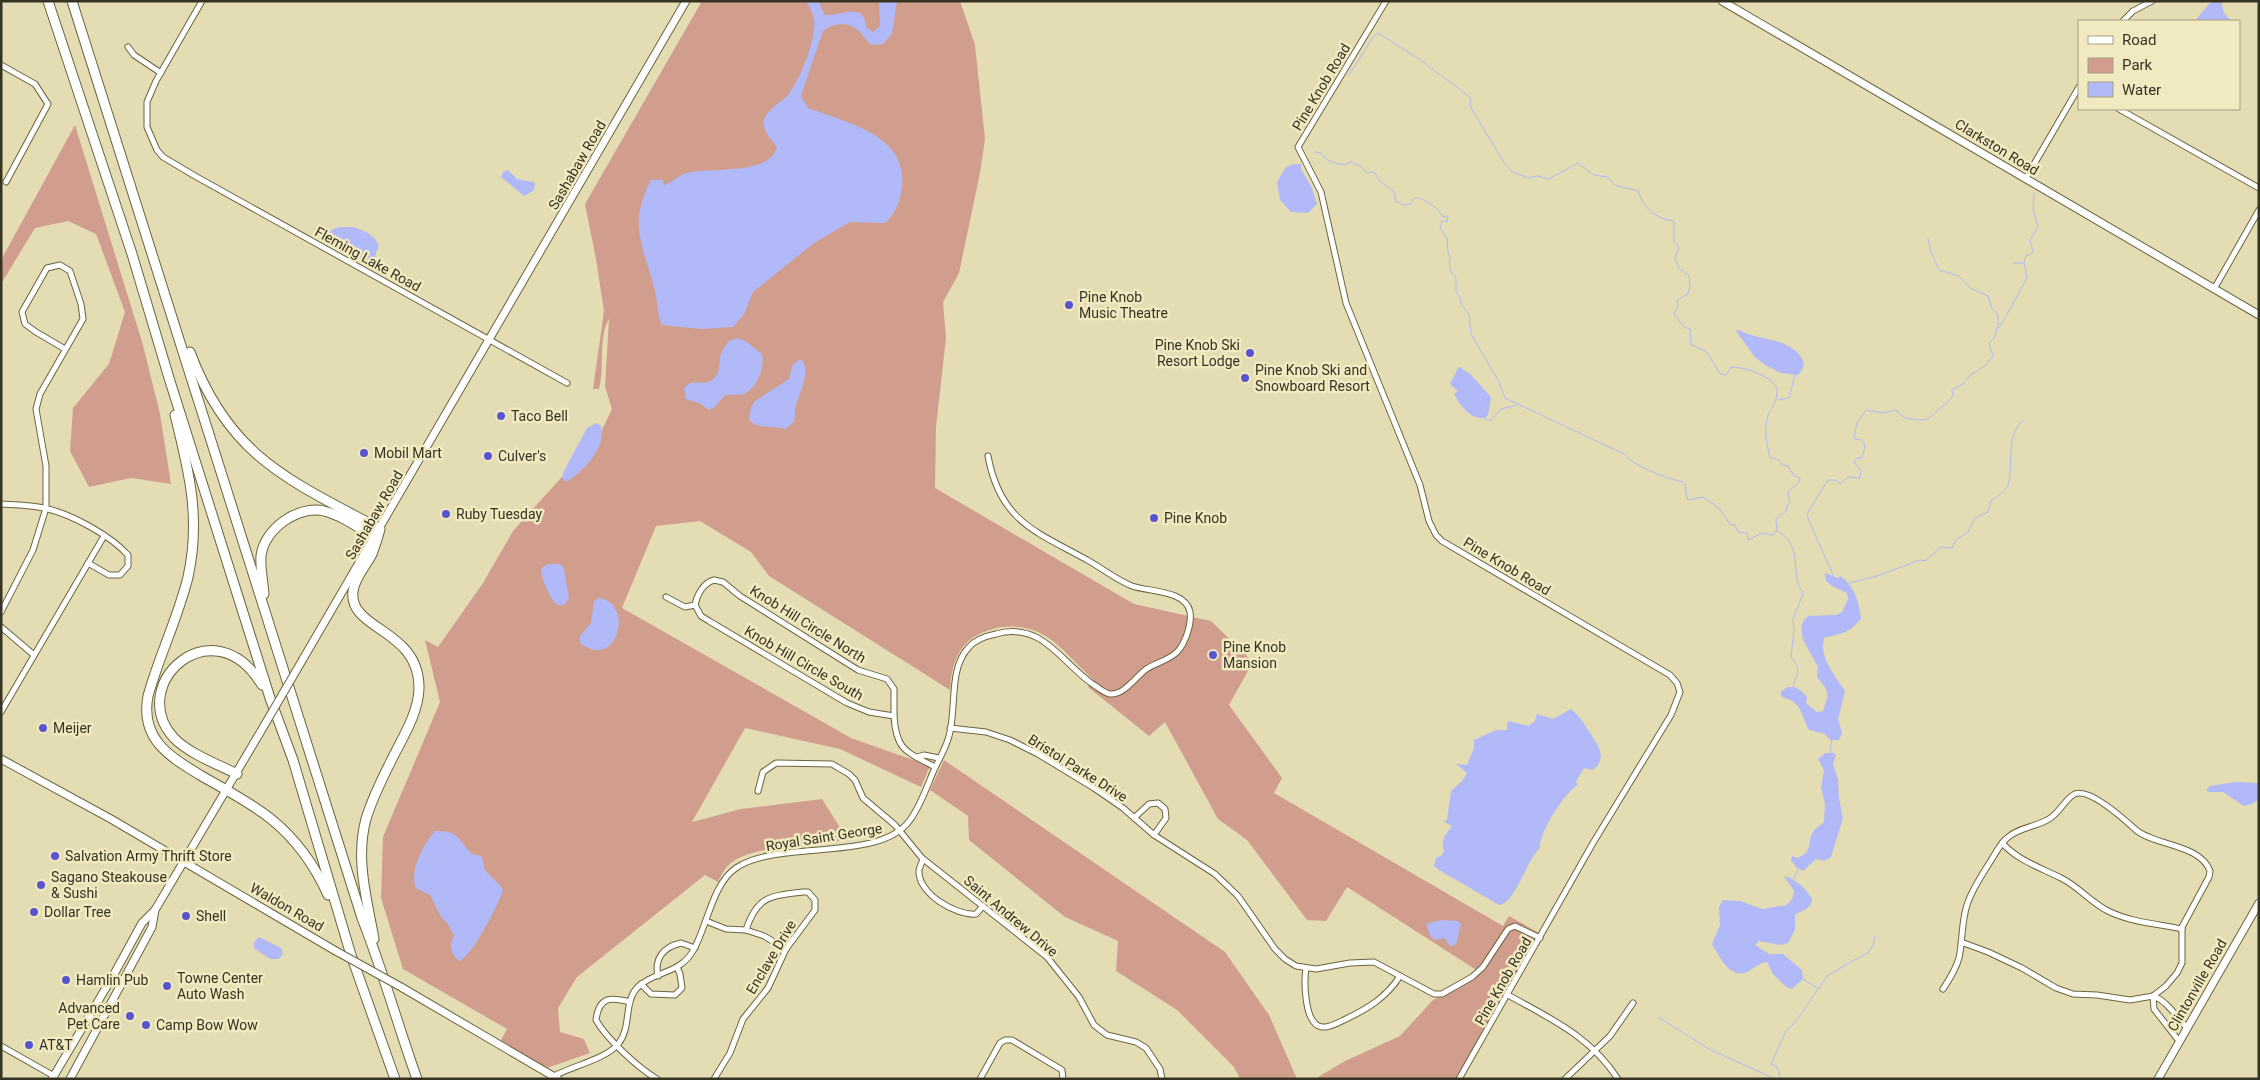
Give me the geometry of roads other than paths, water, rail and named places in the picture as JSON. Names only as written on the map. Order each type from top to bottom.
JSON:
[{"type":"highway","points":[[48,1],[126,236],[270,698],[292,760],[349,948],[395,1079]]},
{"type":"highway","points":[[72,1],[168,299],[362,918],[378,960],[398,1027],[417,1079]]},
{"type":"highway","points":[[168,299],[208,395],[216,409],[239,438],[263,461],[287,478],[380,529],[372,553],[355,583],[353,592],[354,603],[363,618],[393,636],[407,650],[415,667],[419,689],[414,711],[378,789],[364,828],[362,871],[378,960]]},
{"type":"highway","points":[[169,378],[170,394],[191,477],[194,536],[184,592],[150,689],[147,703],[148,719],[157,742],[169,756],[270,819],[304,854],[320,878],[349,948]]},
{"type":"highway","points":[[268,621],[263,588],[262,555],[267,540],[284,520],[297,514],[322,510],[342,517],[375,538]]},
{"type":"highway","points":[[237,774],[183,745],[170,733],[161,710],[163,686],[170,673],[188,657],[204,651],[221,651],[236,656],[249,666],[270,698]]},
{"type":"main road","name":"Sashabaw Road","points":[[53,1078],[142,923],[155,910],[237,774],[686,1]]},
{"type":"main road","name":"Clarkston Road","points":[[1722,1],[2259,315]]},
{"type":"main road","name":"Waldon Road","points":[[1,759],[111,818],[556,1078]]},
{"type":"main road","name":"Clintonville Road","points":[[2158,1079],[2259,903]]},
{"type":"main road","name":"Sashabaw Road","points":[[70,1079],[152,927],[155,910]]},
{"type":"main road","points":[[130,944],[140,949]]},
{"type":"main road","points":[[90,1015],[97,1016],[101,1024]]},
{"type":"street","points":[[128,47],[134,56],[161,73],[202,1]]},
{"type":"street","name":"Pine Knob Road","points":[[1386,1],[1298,147],[1321,192],[1346,303],[1420,485],[1429,521],[1436,535],[1442,541],[1670,675],[1677,683],[1680,692],[1674,709],[1660,735],[1593,843],[1459,1079]]},
{"type":"street","points":[[2124,20],[2134,11],[2152,1]]},
{"type":"street","points":[[1,65],[35,84],[48,104],[6,182]]},
{"type":"street","name":"Fleming Lake Road","points":[[161,73],[147,102],[147,127],[151,140],[159,152],[190,172],[567,383]]},
{"type":"street","points":[[2026,178],[2078,89]]},
{"type":"street","points":[[2121,110],[2259,188]]},
{"type":"street","points":[[2214,289],[2259,210]]},
{"type":"street","points":[[1,612],[34,550],[46,508],[46,466],[36,409],[40,394],[83,319],[81,304],[70,271],[60,265],[47,268],[22,312],[25,324],[65,349]]},
{"type":"street","name":"Royal Saint George","points":[[641,984],[677,968],[686,961],[695,948],[727,876],[733,869],[743,864],[772,856],[869,843],[886,839],[900,831],[914,813],[949,736],[960,664],[969,646],[978,639],[1004,632],[1023,632],[1034,635],[1044,640],[1090,683],[1106,694],[1119,692],[1147,669],[1175,654],[1182,645],[1191,616],[1190,608],[1181,599],[1171,594],[1130,585],[1027,525],[1001,499],[991,474],[988,456]]},
{"type":"street","points":[[1,504],[46,508],[64,514],[120,546],[128,555],[128,566],[120,575],[109,575],[88,563]]},
{"type":"street","points":[[1,712],[104,536]]},
{"type":"street","name":"Knob Hill Circle North","points":[[695,605],[704,586],[714,580],[723,582],[740,596],[858,670],[887,679],[894,689],[894,716]]},
{"type":"street","points":[[666,598],[685,607],[695,605]]},
{"type":"street","name":"Knob Hill Circle South","points":[[695,605],[701,616],[709,622],[840,699],[869,712],[894,716]]},
{"type":"street","points":[[1,627],[34,655]]},
{"type":"street","points":[[894,716],[895,734],[905,750],[935,767]]},
{"type":"street","name":"Bristol Parke Drive","points":[[950,728],[986,732],[1023,745],[1094,788],[1154,835],[1215,874],[1238,896],[1285,959],[1296,966],[1327,968],[1363,961],[1381,965],[1434,994],[1442,994],[1472,978],[1483,967],[1508,929],[1516,926],[1540,938]]},
{"type":"street","points":[[917,757],[924,755],[939,758]]},
{"type":"street","name":"Saint Andrew Drive","points":[[758,791],[763,772],[776,763],[832,764],[841,768],[855,780],[863,798],[900,831],[923,859],[1047,957],[1079,997],[1087,1015],[1099,1030],[1107,1035],[1136,1042],[1146,1048],[1160,1069],[1162,1079]]},
{"type":"street","points":[[1943,989],[1958,960],[1968,902],[2002,843],[2017,831],[2043,822],[2058,813],[2073,795],[2079,792],[2088,794],[2140,833],[2172,844],[2208,865],[2209,877],[2182,929],[2182,963],[2173,979],[2152,996]]},
{"type":"street","name":"Bristol Parke Drive","points":[[1134,818],[1149,804],[1158,803],[1165,809],[1166,818],[1154,835]]},
{"type":"street","points":[[2002,843],[2012,854],[2034,867],[2061,878],[2107,911],[2123,917],[2182,929]]},
{"type":"street","points":[[923,859],[919,871],[920,877],[931,893],[941,902],[969,915],[976,914],[983,906]]},
{"type":"street","name":"Enclave Drive","points":[[714,1079],[730,1053],[743,1019],[768,988],[786,949],[815,910],[815,900],[808,892],[781,894],[760,902],[746,930]]},
{"type":"street","points":[[706,921],[726,929],[746,930],[764,936],[786,949]]},
{"type":"street","points":[[1961,942],[1988,952],[2022,968],[2056,988],[2072,994],[2098,995],[2130,1000],[2152,996],[2162,999],[2168,1009],[2187,1028]]},
{"type":"street","points":[[658,976],[656,967],[661,955],[681,943],[695,948]]},
{"type":"street","points":[[556,1078],[618,1045],[625,1030],[633,993],[641,984],[651,994],[675,995],[682,988],[677,968]]},
{"type":"street","points":[[1306,968],[1305,999],[1316,1024],[1322,1027],[1331,1026],[1380,1001],[1391,990],[1400,976]]},
{"type":"street","points":[[1508,995],[1563,1025],[1597,1050],[1618,1079]]},
{"type":"street","points":[[2152,996],[2154,1009],[2179,1041]]},
{"type":"street","points":[[630,1002],[610,999],[602,1002],[597,1010],[596,1020],[599,1026],[618,1045],[645,1071],[657,1079]]},
{"type":"street","points":[[1565,1079],[1597,1050],[1621,1023],[1633,1003]]},
{"type":"street","points":[[980,1079],[1000,1043],[1005,1040],[1012,1040],[1062,1070],[1063,1079]]},
{"type":"street","points":[[1,1046],[53,1078]]},
{"type":"water","points":[[806,1],[818,1],[825,15],[851,12],[861,14],[866,27],[873,32],[880,26],[879,1],[897,1],[892,34],[883,44],[872,45],[858,30],[845,24],[831,26],[823,31],[801,96],[808,108],[855,125],[871,133],[884,142],[895,154],[901,168],[902,186],[897,206],[885,223],[850,222],[814,243],[753,292],[744,314],[733,327],[701,329],[662,325],[640,236],[639,224],[644,196],[651,180],[663,180],[664,185],[687,173],[738,169],[763,162],[772,156],[777,147],[764,128],[764,120],[771,109],[788,95],[793,88],[807,58],[814,27],[811,10]]},
{"type":"water","points":[[2221,1],[2224,13],[2230,20],[2196,20],[2209,4]]},
{"type":"water","points":[[1301,164],[1301,169],[1311,186],[1317,204],[1308,213],[1291,212],[1280,200],[1277,182],[1286,167]]},
{"type":"water","points":[[508,170],[517,179],[534,182],[533,191],[524,196],[501,177],[503,172]]},
{"type":"water","points":[[354,227],[368,233],[379,245],[374,259],[368,261],[331,245],[325,239],[327,234],[333,229]]},
{"type":"water","points":[[1739,330],[1792,348],[1804,362],[1802,370],[1798,375],[1781,373],[1765,365],[1754,356],[1736,331]]},
{"type":"water","points":[[737,338],[745,341],[762,354],[761,370],[754,386],[744,394],[725,395],[715,407],[709,410],[699,403],[686,399],[684,389],[687,385],[708,382],[715,378],[718,373],[720,356],[723,349],[729,341]]},
{"type":"water","points":[[799,360],[802,360],[805,365],[805,378],[796,405],[794,422],[785,429],[756,425],[749,419],[751,407],[755,401],[789,379],[792,366]]},
{"type":"water","points":[[1460,367],[1471,375],[1491,397],[1488,415],[1484,418],[1469,414],[1454,394],[1458,391],[1450,384]]},
{"type":"water","points":[[596,423],[601,426],[602,434],[597,450],[586,465],[566,482],[562,478],[564,471],[587,428]]},
{"type":"water","points":[[548,564],[560,564],[564,568],[569,599],[564,605],[557,605],[548,593],[541,568]]},
{"type":"water","points":[[1825,573],[1838,578],[1840,576],[1849,584],[1857,600],[1861,618],[1849,630],[1824,638],[1823,645],[1826,659],[1845,691],[1838,719],[1842,733],[1839,740],[1830,740],[1825,734],[1809,730],[1800,709],[1794,702],[1782,697],[1780,693],[1790,687],[1797,688],[1807,697],[1806,703],[1817,712],[1823,711],[1827,700],[1827,693],[1817,677],[1818,667],[1803,640],[1801,627],[1808,616],[1836,615],[1842,612],[1848,599],[1847,593],[1826,581]]},
{"type":"water","points":[[599,598],[610,603],[617,611],[619,622],[617,633],[612,643],[604,649],[593,650],[580,643],[580,636],[591,623],[594,601]]},
{"type":"water","points":[[1571,709],[1582,720],[1596,742],[1601,756],[1600,761],[1593,770],[1584,768],[1576,782],[1578,785],[1566,796],[1553,814],[1543,834],[1540,848],[1530,862],[1516,889],[1511,897],[1499,905],[1434,866],[1436,858],[1442,855],[1444,851],[1443,840],[1452,826],[1443,821],[1447,820],[1451,791],[1462,781],[1467,773],[1456,764],[1467,765],[1474,748],[1474,740],[1496,730],[1507,730],[1507,723],[1509,721],[1528,726],[1535,721],[1537,714],[1553,719]]},
{"type":"water","points":[[1825,753],[1834,753],[1836,756],[1833,764],[1838,779],[1839,799],[1843,818],[1831,857],[1824,861],[1816,859],[1803,871],[1797,868],[1791,860],[1792,856],[1797,858],[1806,852],[1813,832],[1824,821],[1825,804],[1821,787],[1824,770],[1818,759]]},
{"type":"water","points":[[2235,782],[2259,783],[2259,799],[2252,804],[2244,806],[2223,792],[2209,792],[2206,790],[2210,786]]},
{"type":"water","points":[[435,831],[454,834],[472,854],[481,856],[484,868],[500,885],[503,891],[477,941],[471,950],[459,961],[451,949],[454,936],[448,924],[441,917],[430,895],[416,888],[414,881],[418,858]]},
{"type":"water","points":[[1784,876],[1792,879],[1804,888],[1812,899],[1811,903],[1808,908],[1795,915],[1795,930],[1788,943],[1780,945],[1759,941],[1755,945],[1769,954],[1783,954],[1802,970],[1803,979],[1792,989],[1786,987],[1773,974],[1767,962],[1749,971],[1736,973],[1726,966],[1712,944],[1720,925],[1719,907],[1723,900],[1740,901],[1762,909],[1787,905],[1793,897],[1794,891]]},
{"type":"water","points":[[1441,920],[1458,921],[1461,924],[1456,945],[1450,946],[1444,938],[1435,940],[1431,937],[1426,924]]},
{"type":"water","points":[[259,937],[281,948],[283,954],[279,959],[270,959],[254,948],[254,942]]},
{"type":"waterway","points":[[1349,75],[1373,37],[1378,33],[1419,59],[1470,97],[1471,108],[1505,164],[1512,172],[1529,178],[1537,176],[1549,179],[1578,163],[1594,175],[1608,177],[1614,185],[1638,191],[1643,203],[1651,212],[1661,218],[1674,221],[1674,241],[1679,248],[1675,258],[1679,268],[1689,276],[1690,286],[1688,294],[1677,300],[1678,307],[1674,314],[1684,327],[1690,329],[1691,345],[1706,351],[1720,374],[1726,375],[1731,367],[1743,368],[1769,379],[1777,388],[1776,400],[1768,414],[1766,424],[1766,438],[1770,457],[1788,466],[1794,476],[1800,478],[1799,482],[1788,492],[1790,502],[1786,511],[1776,519],[1777,531]]},
{"type":"waterway","points":[[1315,152],[1321,153],[1331,162],[1345,165],[1351,162],[1360,166],[1368,173],[1374,172],[1380,181],[1395,193],[1395,200],[1403,205],[1410,204],[1415,198],[1419,198],[1431,204],[1443,217],[1448,216],[1447,222],[1442,221],[1440,228],[1447,238],[1450,269],[1456,278],[1456,292],[1461,299],[1461,304],[1469,314],[1471,334],[1498,380],[1505,398],[1624,454],[1643,468],[1683,482],[1686,486],[1688,500],[1703,497],[1719,508],[1730,524],[1735,525],[1738,532],[1747,533],[1748,540],[1762,533],[1773,535],[1776,531]]},
{"type":"waterway","points":[[1834,577],[1810,523],[1807,515],[1808,512],[1828,480],[1835,480],[1840,484],[1848,477],[1860,478],[1861,471],[1854,462],[1857,458],[1862,458],[1865,446],[1861,440],[1855,439],[1854,436],[1857,423],[1866,410],[1883,413],[1896,410],[1902,416],[1910,419],[1928,419],[1951,399],[1953,395],[1952,390],[1963,384],[1969,376],[1986,365],[1993,356],[1989,343],[1994,338],[1997,328],[2000,327],[2027,278],[2024,263],[2026,256],[2033,252],[2030,240],[2038,227],[2033,209],[2034,193]]},
{"type":"waterway","points":[[1928,239],[1939,270],[1959,276],[1970,288],[1988,296],[1992,309],[1998,315],[1998,326]]},
{"type":"waterway","points":[[2013,263],[2024,263]]},
{"type":"waterway","points":[[1778,400],[1789,398],[1795,375]]},
{"type":"waterway","points":[[1484,418],[1490,421],[1501,409],[1517,405]]},
{"type":"waterway","points":[[1849,583],[1877,576],[1920,560],[1925,561],[1941,547],[1952,548],[1956,540],[1968,532],[1975,518],[1988,512],[1991,501],[2007,487],[2010,477],[2012,442],[2017,427],[2023,421]]},
{"type":"waterway","points":[[1777,531],[1784,535],[1792,546],[1797,581],[1803,594],[1793,619],[1794,630],[1791,657],[1798,671],[1793,686]]},
{"type":"waterway","points":[[1830,753],[1832,739]]},
{"type":"waterway","points":[[1793,880],[1798,870]]},
{"type":"waterway","points":[[1781,1079],[1777,1067],[1771,1064],[1786,1031],[1796,1021],[1828,975],[1869,952],[1875,936]]},
{"type":"waterway","points":[[1803,979],[1817,988]]},
{"type":"waterway","points":[[1658,1017],[1709,1049],[1775,1079]]},
{"type":"place","name":"Pine Knob Music Theatre","points":[[1069,305]]},
{"type":"place","name":"Pine Knob Ski Resort Lodge","points":[[1250,353]]},
{"type":"place","name":"Pine Knob Ski and Snowboard Resort","points":[[1245,378]]},
{"type":"place","name":"Taco Bell","points":[[501,416]]},
{"type":"place","name":"Mobil Mart","points":[[364,453]]},
{"type":"place","name":"Culver's","points":[[488,456]]},
{"type":"place","name":"Ruby Tuesday","points":[[446,514]]},
{"type":"place","name":"Pine Knob","points":[[1154,518]]},
{"type":"place","name":"Pine Knob Mansion","points":[[1213,655]]},
{"type":"place","name":"Meijer","points":[[43,728]]},
{"type":"place","name":"Salvation Army Thrift Store","points":[[55,856]]},
{"type":"place","name":"Sagano Steakouse & Sushi","points":[[41,885]]},
{"type":"place","name":"Dollar Tree","points":[[34,912]]},
{"type":"place","name":"Shell","points":[[186,916]]},
{"type":"place","name":"Hamlin Pub","points":[[66,980]]},
{"type":"place","name":"Towne Center Auto Wash","points":[[167,986]]},
{"type":"place","name":"Advanced Pet Care","points":[[130,1016]]},
{"type":"place","name":"Camp Bow Wow","points":[[146,1025]]},
{"type":"place","name":"AT&T","points":[[29,1045]]}]
